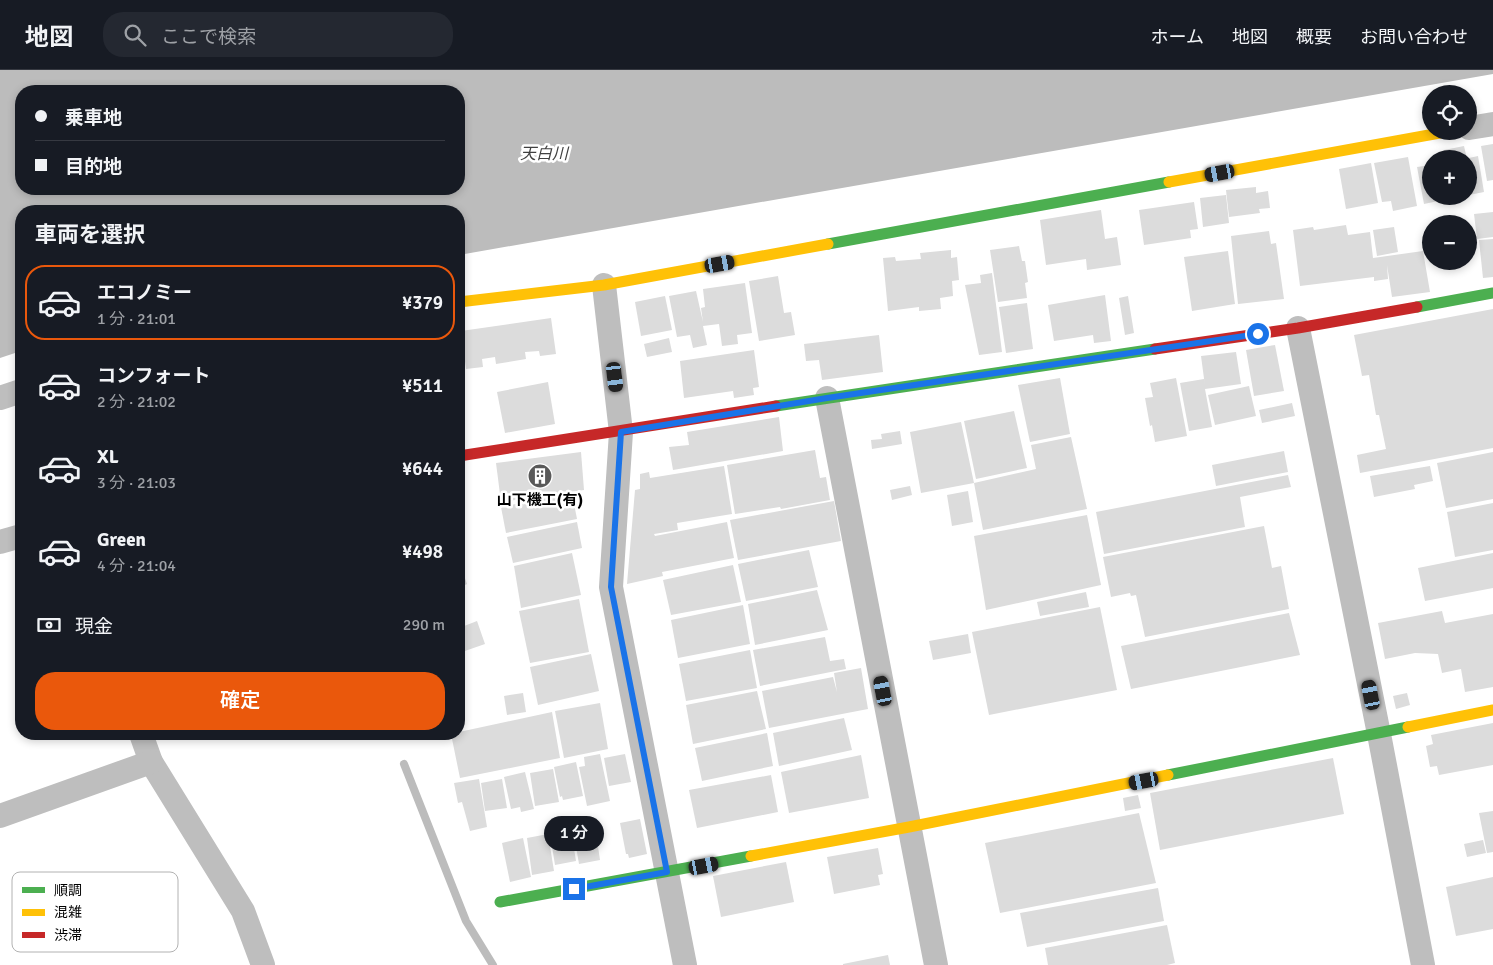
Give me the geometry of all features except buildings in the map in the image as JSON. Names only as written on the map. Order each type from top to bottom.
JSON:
[{"type":"street","points":[[1477,127],[1493,124]]},
{"type":"street","points":[[465,301],[604,285],[1422,136]]},
{"type":"street","points":[[604,285],[621,432],[611,587],[685,965]]},
{"type":"street","points":[[465,455],[827,398],[1298,328],[1493,293]]},
{"type":"street","points":[[1298,328],[1423,965]]},
{"type":"street","points":[[827,398],[936,965]]},
{"type":"street","points":[[0,542],[15,538]]},
{"type":"street","points":[[500,902],[909,827],[1493,710]]},
{"type":"street","points":[[143,740],[152,762],[243,911],[263,965]]},
{"type":"street","points":[[0,816],[152,762]]},
{"type":"water","name":"天白川","points":[[0,70],[1493,70],[1493,74],[465,254],[465,205],[15,205],[15,353],[0,358]]},
{"type":"waterway","points":[[404,764],[466,921],[493,965]]},
{"type":"traffic: fast","points":[[828,244],[1169,182]]},
{"type":"traffic: fast","points":[[1417,307],[1493,293]]},
{"type":"traffic: fast","points":[[776,406],[1155,349]]},
{"type":"traffic: fast","points":[[1168,775],[1408,727]]},
{"type":"traffic: fast","points":[[500,902],[751,856]]},
{"type":"traffic: slow","points":[[1169,182],[1422,136]]},
{"type":"traffic: slow","points":[[465,301],[604,285],[828,244]]},
{"type":"traffic: slow","points":[[1408,727],[1493,710]]},
{"type":"traffic: slow","points":[[751,856],[909,827],[1168,775]]},
{"type":"traffic: jam","points":[[1155,349],[1298,328],[1417,307]]},
{"type":"traffic: jam","points":[[465,455],[776,406]]},
{"type":"place","name":"山下機工(有)","points":[[540,476]]},
{"type":"route","points":[[574,889],[667,872],[611,587],[621,432],[827,398],[1258,334]]}]
